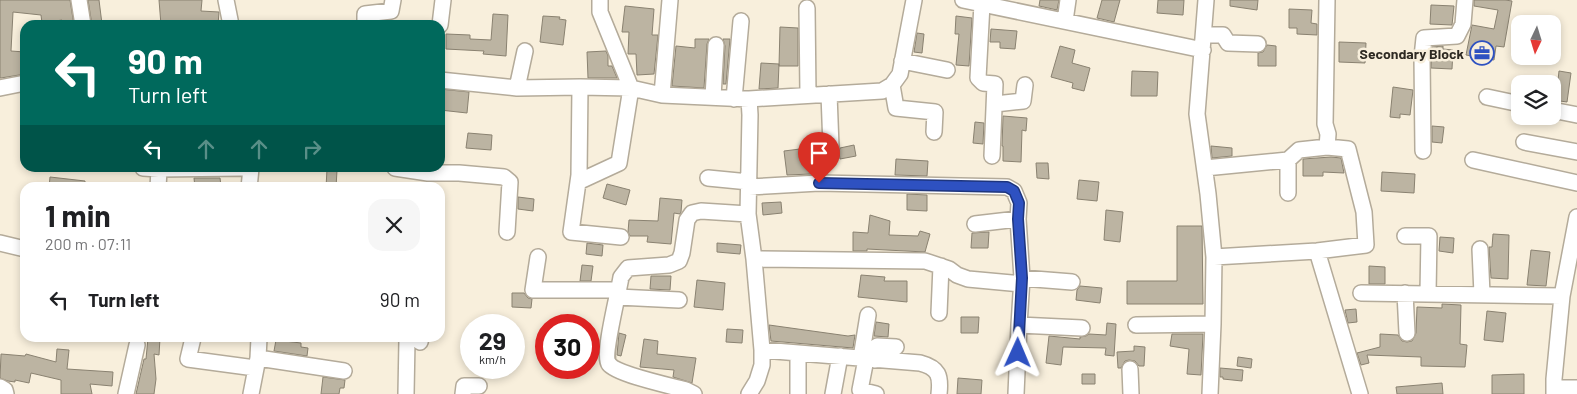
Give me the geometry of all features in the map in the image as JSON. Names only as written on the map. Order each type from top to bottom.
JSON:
[{"type":"street","points":[[79,0],[82,20]]},
{"type":"street","points":[[226,0],[230,20]]},
{"type":"street","points":[[365,20],[365,14],[392,11],[393,0]]},
{"type":"street","points":[[441,20],[443,0]]},
{"type":"street","points":[[578,182],[619,163],[631,88],[600,12],[600,0]]},
{"type":"street","points":[[662,95],[670,0]]},
{"type":"street","points":[[445,81],[517,88],[580,86],[631,88],[662,95],[734,99],[882,91],[892,85],[900,74],[914,0]]},
{"type":"street","points":[[964,0],[1065,21],[1204,43],[1223,35],[1228,43],[1258,44]]},
{"type":"street","points":[[1065,21],[1068,0]]},
{"type":"street","points":[[1206,0],[1197,114],[1205,168],[1214,257],[1210,394]]},
{"type":"street","points":[[1327,0],[1325,124],[1328,134],[1327,147]]},
{"type":"street","points":[[1423,151],[1422,57],[1424,38],[1457,36],[1463,24],[1466,0]]},
{"type":"street","points":[[982,4],[978,78],[983,83],[995,84],[992,156]]},
{"type":"street","points":[[807,8],[808,96]]},
{"type":"street","points":[[734,99],[741,20]]},
{"type":"street","points":[[713,97],[716,45]]},
{"type":"street","points":[[517,88],[525,51]]},
{"type":"street","points":[[902,61],[947,70]]},
{"type":"street","points":[[0,88],[20,84]]},
{"type":"street","points":[[892,85],[896,108],[935,112],[934,132]]},
{"type":"street","points":[[995,104],[1023,101],[1025,85]]},
{"type":"street","points":[[580,86],[578,182],[571,232],[621,237]]},
{"type":"street","points":[[829,94],[831,147]]},
{"type":"street","points":[[1487,97],[1511,102]]},
{"type":"street","points":[[749,394],[757,381],[762,365],[754,259],[748,214],[750,99]]},
{"type":"street","points":[[1561,112],[1577,115]]},
{"type":"street","points":[[1524,142],[1577,152]]},
{"type":"street","points":[[1205,168],[1288,160],[1299,150],[1327,147],[1348,149],[1364,212],[1366,245],[1317,251],[1214,257]]},
{"type":"street","points":[[1288,160],[1288,194]]},
{"type":"street","points":[[1473,160],[1577,182]]},
{"type":"street","points":[[412,172],[428,176],[504,177],[510,182],[507,232]]},
{"type":"street","points":[[708,178],[749,185],[819,183],[1007,187],[1014,191],[1019,203],[1018,219],[1022,281],[1016,394]]},
{"type":"street","points":[[694,394],[630,374],[610,366],[606,360],[621,277],[628,268],[669,265],[679,262],[687,220],[692,213],[701,211],[748,214]]},
{"type":"street","points":[[1577,218],[1562,296],[1554,391],[1577,388]]},
{"type":"street","points":[[975,224],[1018,219]]},
{"type":"street","points":[[1406,236],[1429,236],[1428,293]]},
{"type":"street","points":[[0,243],[20,248]]},
{"type":"street","points":[[1480,249],[1482,294]]},
{"type":"street","points":[[1317,251],[1360,394]]},
{"type":"street","points":[[538,257],[533,290],[618,293],[679,300]]},
{"type":"street","points":[[754,259],[925,261],[949,269],[957,275],[968,279],[1072,282]]},
{"type":"street","points":[[939,313],[941,266]]},
{"type":"street","points":[[1361,293],[1562,296]]},
{"type":"street","points":[[1405,293],[1407,333]]},
{"type":"street","points":[[868,315],[868,359],[860,390],[876,394]]},
{"type":"street","points":[[1136,325],[1213,324]]},
{"type":"street","points":[[1019,325],[1082,328]]},
{"type":"street","points":[[192,342],[188,359],[344,371]]},
{"type":"street","points":[[251,394],[259,342]]},
{"type":"street","points":[[406,394],[416,342]]},
{"type":"street","points":[[126,394],[137,345]]},
{"type":"street","points":[[868,359],[877,346],[896,347]]},
{"type":"street","points":[[762,350],[931,366],[938,374],[940,382],[939,394]]},
{"type":"street","points":[[798,353],[798,394]]},
{"type":"street","points":[[832,394],[840,356]]},
{"type":"street","points":[[1130,369],[1130,394]]},
{"type":"street","points":[[463,394],[464,386],[480,386]]},
{"type":"street","points":[[0,387],[6,390],[6,394]]},
{"type":"building","points":[[0,0],[70,0],[73,20],[42,20],[41,15],[13,12],[11,51],[20,52],[20,75],[0,78]]},
{"type":"building","points":[[88,0],[99,0],[102,20],[91,20]]},
{"type":"building","points":[[159,0],[202,0],[201,11],[219,12],[218,20],[161,20]]},
{"type":"building","points":[[1040,0],[1059,0],[1057,10],[1039,6]]},
{"type":"building","points":[[1102,0],[1120,0],[1114,22],[1097,18]]},
{"type":"building","points":[[1158,0],[1184,0],[1183,15],[1157,13]]},
{"type":"building","points":[[1230,0],[1258,0],[1257,10],[1230,6]]},
{"type":"building","points":[[1474,0],[1512,1],[1504,47],[1496,46],[1494,60],[1466,55],[1472,25],[1494,29],[1498,10],[1474,6]]},
{"type":"building","points":[[1431,5],[1454,6],[1452,25],[1430,24]]},
{"type":"building","points":[[625,6],[654,9],[652,35],[658,35],[654,74],[637,75],[636,54],[628,54],[629,32],[622,32]]},
{"type":"building","points":[[1289,9],[1312,10],[1311,23],[1317,24],[1317,35],[1297,34],[1297,28],[1289,28]]},
{"type":"building","points":[[493,14],[508,15],[506,56],[483,54],[484,51],[446,49],[446,34],[470,35],[470,39],[491,40]]},
{"type":"building","points":[[543,16],[560,17],[559,19],[566,20],[563,45],[540,42]]},
{"type":"building","points":[[956,16],[972,18],[969,66],[956,65],[959,34],[955,34]]},
{"type":"building","points":[[780,27],[798,28],[798,66],[779,66]]},
{"type":"building","points":[[991,29],[1017,31],[1015,49],[1000,48],[1000,42],[990,42]]},
{"type":"building","points":[[917,33],[924,34],[922,53],[914,52]]},
{"type":"building","points":[[695,39],[709,39],[704,88],[672,86],[676,46],[695,48]]},
{"type":"building","points":[[723,39],[730,39],[726,84],[723,84],[725,46]]},
{"type":"building","points":[[1339,42],[1366,43],[1365,63],[1339,62]]},
{"type":"building","points":[[1267,45],[1276,46],[1276,66],[1258,66],[1258,53],[1263,52]]},
{"type":"building","points":[[1060,46],[1075,50],[1072,63],[1090,68],[1084,91],[1072,88],[1073,83],[1051,77]]},
{"type":"building","points":[[1443,46],[1443,49],[1453,50],[1452,69],[1431,68],[1432,47]]},
{"type":"building","points":[[606,51],[608,66],[612,66],[617,78],[588,78],[587,52]]},
{"type":"building","points":[[761,63],[779,64],[778,88],[759,89]]},
{"type":"building","points":[[1132,71],[1158,72],[1157,96],[1131,96]]},
{"type":"building","points":[[1559,71],[1571,73],[1567,102],[1561,101],[1561,75],[1559,75]]},
{"type":"building","points":[[1393,87],[1413,90],[1410,115],[1400,114],[1400,118],[1390,117]]},
{"type":"building","points":[[445,90],[469,92],[467,113],[445,111]]},
{"type":"building","points":[[1003,116],[1027,118],[1026,131],[1022,130],[1021,162],[1003,161]]},
{"type":"building","points":[[975,122],[984,123],[983,144],[973,143]]},
{"type":"building","points":[[1432,126],[1444,127],[1442,143],[1432,142]]},
{"type":"building","points":[[468,133],[492,135],[491,150],[466,148]]},
{"type":"building","points":[[854,145],[856,156],[840,159],[840,148]]},
{"type":"building","points":[[1211,146],[1232,148],[1232,156],[1212,158]]},
{"type":"building","points":[[808,148],[811,174],[787,175],[784,151]]},
{"type":"building","points":[[1341,158],[1344,173],[1323,172],[1323,176],[1303,176],[1303,159]]},
{"type":"building","points":[[896,159],[928,161],[927,176],[895,175]]},
{"type":"building","points":[[1036,163],[1048,163],[1049,179],[1037,178]]},
{"type":"building","points":[[327,172],[337,172],[336,182],[326,182]]},
{"type":"building","points":[[1382,172],[1415,174],[1414,193],[1381,191]]},
{"type":"building","points":[[50,177],[85,181],[85,182],[50,182]]},
{"type":"building","points":[[194,178],[220,178],[220,182],[194,182]]},
{"type":"building","points":[[1079,180],[1099,182],[1097,201],[1077,199]]},
{"type":"building","points":[[607,184],[630,190],[626,205],[603,198]]},
{"type":"building","points":[[907,194],[927,195],[927,211],[907,210]]},
{"type":"building","points":[[518,197],[534,199],[533,211],[518,209]]},
{"type":"building","points":[[660,198],[682,200],[680,214],[674,213],[671,244],[647,242],[648,236],[630,236],[628,232],[629,220],[658,221]]},
{"type":"building","points":[[781,202],[782,213],[763,215],[762,203]]},
{"type":"building","points":[[1106,210],[1123,212],[1120,242],[1104,240]]},
{"type":"building","points":[[870,215],[890,221],[889,235],[918,236],[920,231],[930,234],[925,252],[867,249],[867,251],[853,251],[853,232],[868,233]]},
{"type":"building","points":[[1177,226],[1202,226],[1203,304],[1127,304],[1127,281],[1177,281]]},
{"type":"building","points":[[989,232],[988,248],[971,248],[972,233]]},
{"type":"building","points":[[1493,234],[1509,235],[1508,279],[1491,278],[1489,247],[1492,247]]},
{"type":"building","points":[[1440,237],[1454,238],[1453,253],[1439,251]]},
{"type":"building","points":[[587,243],[603,245],[602,256],[586,254]]},
{"type":"building","points":[[717,243],[741,245],[740,254],[717,252]]},
{"type":"building","points":[[1531,250],[1550,252],[1546,286],[1527,285]]},
{"type":"building","points":[[582,265],[593,266],[591,281],[580,281]]},
{"type":"building","points":[[1369,266],[1385,267],[1385,284],[1369,284]]},
{"type":"building","points":[[861,275],[885,277],[884,281],[907,281],[907,302],[858,297]]},
{"type":"building","points":[[651,276],[671,276],[670,290],[650,289]]},
{"type":"building","points":[[697,280],[725,283],[723,310],[694,307]]},
{"type":"building","points":[[1080,286],[1102,288],[1100,303],[1076,300],[1077,290]]},
{"type":"building","points":[[512,293],[524,293],[528,298],[532,299],[531,308],[512,307]]},
{"type":"building","points":[[1442,304],[1461,305],[1460,344],[1467,345],[1465,367],[1421,366],[1421,357],[1367,355],[1369,363],[1361,365],[1357,353],[1380,347],[1380,334],[1398,335],[1402,341],[1412,341],[1416,333],[1417,307],[1442,308]]},
{"type":"building","points":[[1356,309],[1357,322],[1348,323],[1345,310]]},
{"type":"building","points":[[1487,311],[1506,313],[1503,342],[1484,340]]},
{"type":"building","points":[[961,317],[979,317],[978,333],[961,333]]},
{"type":"building","points":[[876,322],[889,324],[888,337],[874,336]]},
{"type":"building","points":[[1107,323],[1116,324],[1114,356],[1105,355],[1106,348],[1063,347],[1061,365],[1046,363],[1049,336],[1080,339],[1080,337],[1089,334],[1106,335]]},
{"type":"building","points":[[769,325],[848,336],[855,335],[853,348],[771,341]]},
{"type":"building","points":[[727,329],[743,330],[742,343],[726,342]]},
{"type":"building","points":[[619,333],[626,335],[621,356],[617,355]]},
{"type":"building","points":[[1172,334],[1203,334],[1201,375],[1187,374],[1189,349],[1170,346]]},
{"type":"building","points":[[644,339],[658,341],[657,354],[696,358],[692,383],[673,377],[674,370],[640,367]]},
{"type":"building","points":[[148,342],[160,342],[159,355],[154,354],[156,379],[154,394],[136,394],[144,359],[146,359]]},
{"type":"building","points":[[276,342],[301,343],[301,347],[308,348],[307,356],[274,351]]},
{"type":"building","points":[[1134,346],[1145,347],[1144,366],[1139,366],[1135,361],[1129,360],[1125,361],[1121,368],[1118,368],[1117,352],[1134,351]]},
{"type":"building","points":[[57,349],[69,350],[67,369],[113,372],[112,386],[90,384],[92,394],[61,394],[61,380],[31,373],[29,383],[15,380],[15,382],[8,381],[0,378],[1,354],[25,356],[26,354],[56,362]]},
{"type":"building","points":[[1238,357],[1252,359],[1251,368],[1237,366]]},
{"type":"building","points":[[1220,368],[1243,370],[1242,381],[1223,379],[1223,377],[1220,377]]},
{"type":"building","points":[[1082,374],[1095,374],[1095,384],[1082,384]]},
{"type":"building","points":[[1524,374],[1524,394],[1492,394],[1492,375]]},
{"type":"building","points":[[323,377],[345,380],[344,388],[340,388],[339,394],[321,394]]},
{"type":"building","points":[[958,378],[982,380],[981,394],[957,394]]},
{"type":"building","points":[[1442,383],[1443,394],[1397,394],[1396,387]]},
{"type":"place","name":"Secondary Block","points":[[1482,53]]},
{"type":"route","points":[[819,183],[1007,187],[1014,191],[1019,203],[1018,219],[1022,278],[1018,353]]}]
